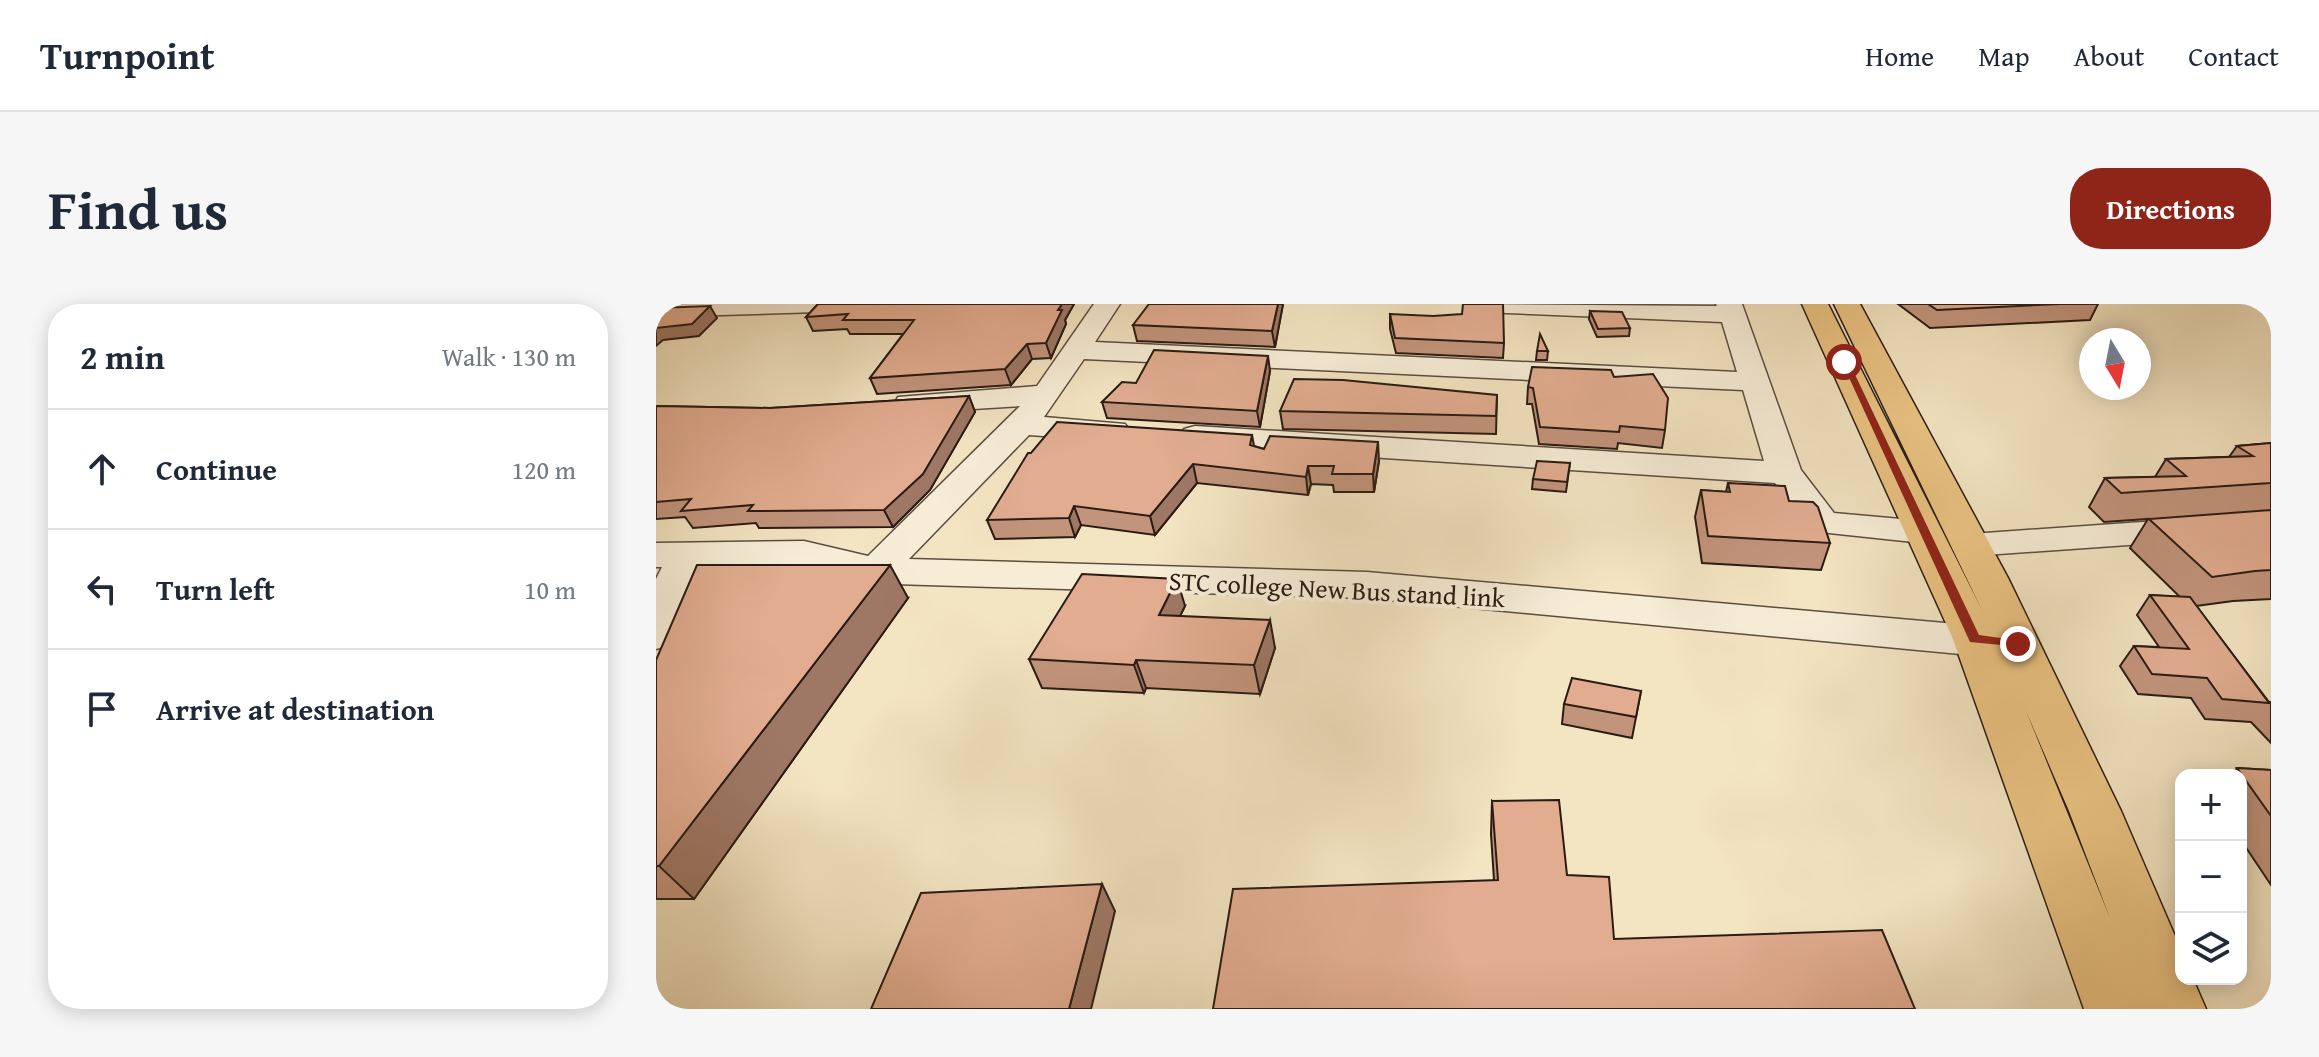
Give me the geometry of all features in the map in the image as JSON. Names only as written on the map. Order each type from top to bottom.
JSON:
[{"type":"main road","points":[[1815,304],[1975,639],[2115,1009]]},
{"type":"main road","points":[[1847,304],[1971,545],[2018,644],[2095,811],[2175,1009]]},
{"type":"street","points":[[656,309],[819,304]]},
{"type":"street","points":[[876,570],[1021,425],[1046,395],[1107,304]]},
{"type":"street","points":[[1482,304],[1731,309],[1785,472],[1823,523],[1923,532]]},
{"type":"street","points":[[1076,350],[1755,382]]},
{"type":"street","points":[[873,406],[1046,395]]},
{"type":"street","points":[[1021,425],[1785,472]]},
{"type":"street","points":[[1971,545],[2271,524]]},
{"type":"street","points":[[656,635],[664,566]]},
{"type":"street","name":"STC college New Bus stand link","points":[[664,566],[783,575],[876,570],[1367,585],[2018,644]]},
{"type":"building","points":[[818,304],[1062,304],[1058,310],[1062,310],[1046,343],[1027,344],[1005,369],[870,378],[914,320],[843,320],[848,314],[806,317]]},
{"type":"building","points":[[1149,304],[1278,304],[1272,331],[1133,325]]},
{"type":"building","points":[[1463,304],[1503,304],[1504,343],[1395,338],[1390,314],[1462,314]]},
{"type":"building","points":[[1928,304],[2060,304],[1937,310]]},
{"type":"building","points":[[710,306],[692,324],[656,328],[656,308]]},
{"type":"building","points":[[1590,311],[1622,312],[1630,328],[1598,329]]},
{"type":"building","points":[[1540,334],[1548,351],[1537,351]]},
{"type":"building","points":[[1154,350],[1268,356],[1257,411],[1102,402],[1122,382],[1136,383]]},
{"type":"building","points":[[1532,367],[1611,370],[1614,377],[1653,374],[1668,398],[1665,430],[1620,426],[1619,432],[1540,427],[1533,388],[1528,387]]},
{"type":"building","points":[[1294,379],[1343,380],[1497,395],[1496,416],[1280,411]]},
{"type":"building","points":[[969,396],[923,474],[884,510],[748,511],[753,505],[681,511],[691,499],[656,502],[656,406],[770,408]]},
{"type":"building","points":[[1057,422],[1252,435],[1250,445],[1264,449],[1270,436],[1378,442],[1373,474],[1332,474],[1334,466],[1308,466],[1306,477],[1193,464],[1150,516],[1074,506],[1069,518],[987,520],[1028,453]]},
{"type":"building","points":[[2271,443],[2271,483],[2121,493],[2105,478],[2186,476],[2166,459],[2253,456],[2237,446]]},
{"type":"building","points":[[1537,461],[1570,463],[1567,482],[1533,479]]},
{"type":"building","points":[[1728,483],[1785,486],[1789,501],[1813,502],[1818,507],[1830,543],[1708,536],[1701,490],[1730,492]]},
{"type":"building","points":[[2271,510],[2271,570],[2212,577],[2149,519]]},
{"type":"building","points":[[697,565],[890,565],[656,866],[656,660]]},
{"type":"building","points":[[1082,574],[1177,579],[1159,615],[1270,620],[1254,665],[1136,660],[1134,665],[1029,659]]},
{"type":"building","points":[[2150,595],[2190,597],[2269,703],[2222,699],[2207,678],[2152,674],[2134,646],[2189,649]]},
{"type":"building","points":[[1572,678],[1641,691],[1636,717],[1564,704]]},
{"type":"building","points":[[2237,768],[2271,770],[2271,816],[2247,782],[2247,769]]},
{"type":"building","points":[[1559,800],[1567,875],[1609,877],[1614,939],[1882,930],[1915,1009],[1213,1009],[1233,889],[1498,880],[1492,801]]},
{"type":"building","points":[[1102,884],[1069,1009],[871,1009],[921,893]]},
{"type":"route","points":[[1844,362],[1975,639],[2018,644]]}]
